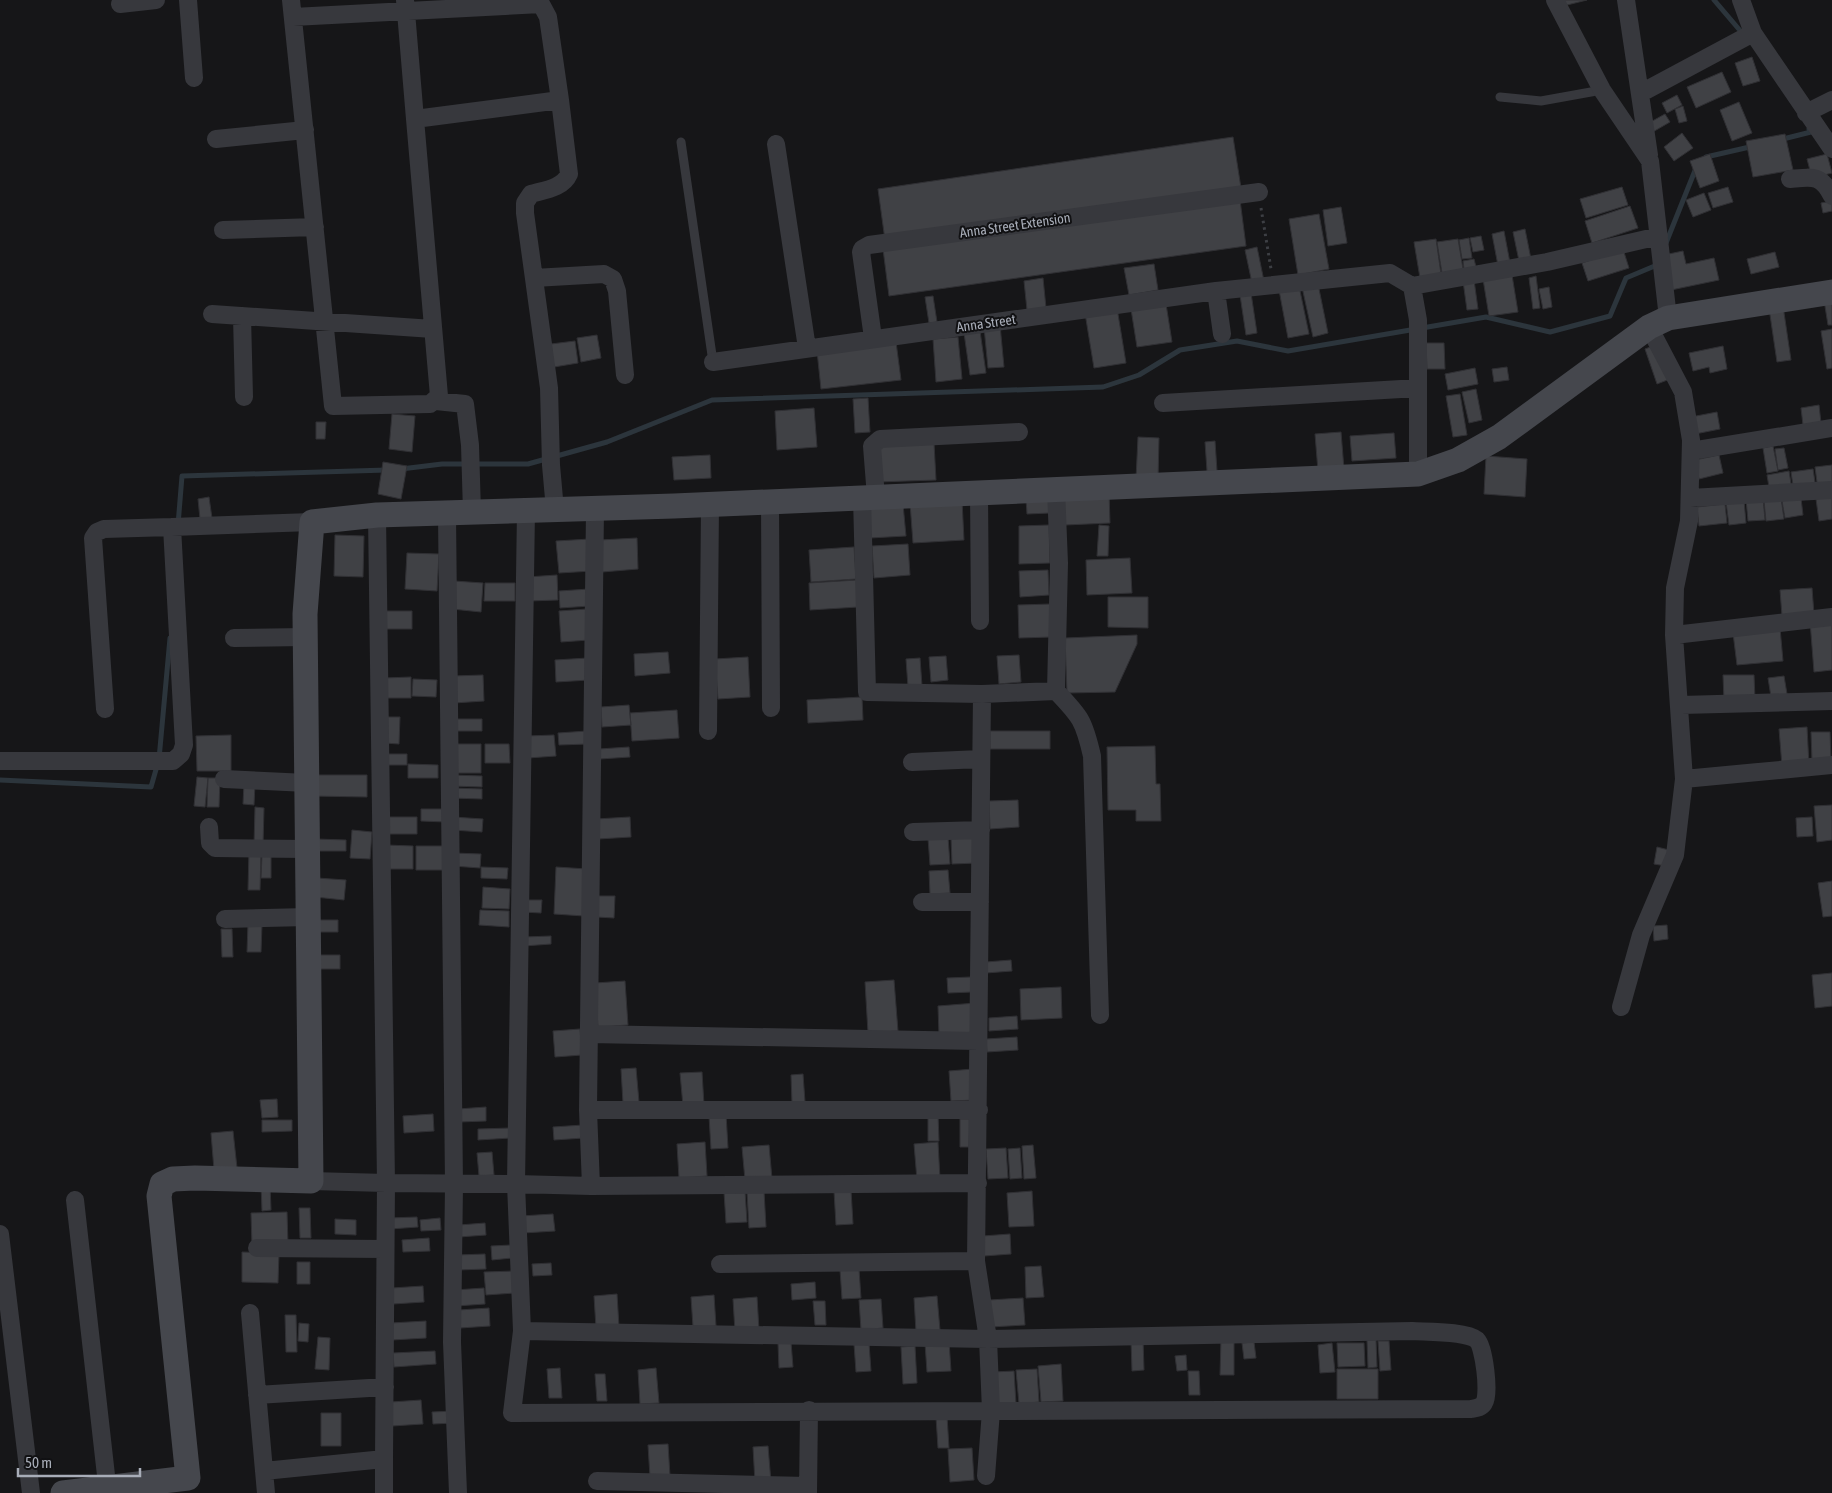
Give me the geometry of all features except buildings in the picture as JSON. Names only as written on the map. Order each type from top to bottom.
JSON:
[{"type":"street","points":[[120,4],[156,0]]},
{"type":"street","points":[[188,0],[194,78]]},
{"type":"street","points":[[1555,0],[1602,90],[1650,161]]},
{"type":"street","points":[[1621,1008],[1643,928],[1675,855],[1684,779],[1681,705],[1674,635],[1675,588],[1689,522],[1691,451],[1683,392],[1659,323],[1659,236],[1641,93],[1626,0]]},
{"type":"street","points":[[1741,0],[1753,32],[1806,114],[1832,149]]},
{"type":"street","points":[[472,512],[470,446],[465,404],[436,401],[430,404],[333,406],[292,9],[405,5],[541,4],[548,17],[570,174],[566,181],[531,194],[525,203],[549,388],[551,465],[555,510]]},
{"type":"street","points":[[405,5],[439,396],[436,401]]},
{"type":"street","points":[[1641,93],[1753,32]]},
{"type":"street","points":[[415,119],[560,100]]},
{"type":"street","points":[[1806,114],[1832,100]]},
{"type":"street","points":[[216,139],[304,130]]},
{"type":"street","points":[[776,144],[807,348]]},
{"type":"street","points":[[1790,179],[1813,176],[1823,181],[1832,196]]},
{"type":"street","name":"Anna Street Extension","points":[[873,338],[861,252],[862,249],[869,245],[1259,192]]},
{"type":"street","points":[[223,230],[314,227]]},
{"type":"street","points":[[1418,474],[1418,328],[1412,286],[1546,262],[1659,236]]},
{"type":"street","name":"Anna Street","points":[[713,362],[873,338],[1274,284],[1390,273],[1412,286]]},
{"type":"street","points":[[534,278],[604,274],[613,279],[617,291],[624,375]]},
{"type":"street","points":[[1216,291],[1222,334]]},
{"type":"street","points":[[105,708],[93,538],[97,532],[104,529],[312,522],[377,515],[595,509],[1418,474],[1458,460],[1499,436],[1659,323],[1832,292]]},
{"type":"street","points":[[212,314],[433,329]]},
{"type":"street","points":[[242,316],[244,397]]},
{"type":"street","points":[[1163,403],[1418,388]]},
{"type":"street","points":[[1691,451],[1832,428]]},
{"type":"street","points":[[1019,432],[880,438],[872,446],[869,497],[867,692],[982,694],[1056,691]]},
{"type":"street","points":[[1056,489],[1059,563],[1056,691],[1079,715],[1086,730],[1092,756],[1100,1015]]},
{"type":"street","points":[[1690,498],[1832,490]]},
{"type":"street","points":[[979,492],[980,621]]},
{"type":"street","points":[[770,502],[771,708]]},
{"type":"street","points":[[708,731],[710,504]]},
{"type":"street","points":[[591,1186],[588,1110],[595,509]]},
{"type":"street","points":[[522,1331],[988,1339],[1351,1330],[1412,1331],[1464,1335],[1476,1339],[1481,1346],[1487,1392],[1485,1402],[1480,1408],[1471,1409],[809,1410],[512,1413],[522,1331],[516,1184],[526,510]]},
{"type":"street","points":[[447,514],[454,1185],[452,1342],[458,1493]]},
{"type":"street","points":[[377,515],[386,1183],[384,1493]]},
{"type":"street","points":[[311,1181],[305,637],[312,522]]},
{"type":"street","points":[[0,761],[173,761],[181,754],[184,745],[172,527]]},
{"type":"street","points":[[1674,635],[1832,617]]},
{"type":"street","points":[[234,638],[305,637]]},
{"type":"street","points":[[982,694],[976,1261],[988,1339],[991,1411],[986,1476]]},
{"type":"street","points":[[1681,705],[1832,701]]},
{"type":"street","points":[[912,762],[981,759]]},
{"type":"street","points":[[1684,779],[1832,765]]},
{"type":"street","points":[[224,779],[306,783]]},
{"type":"street","points":[[209,827],[210,843],[215,848],[307,849]]},
{"type":"street","points":[[913,832],[981,830]]},
{"type":"street","points":[[922,902],[980,902]]},
{"type":"street","points":[[225,919],[308,918]]},
{"type":"street","points":[[589,1034],[978,1041]]},
{"type":"street","points":[[588,1110],[979,1110]]},
{"type":"street","points":[[63,1493],[188,1486],[159,1196],[162,1184],[173,1179],[591,1186],[978,1183]]},
{"type":"street","points":[[75,1200],[107,1490]]},
{"type":"street","points":[[0,1234],[31,1493]]},
{"type":"street","points":[[257,1248],[385,1249]]},
{"type":"street","points":[[720,1264],[976,1261]]},
{"type":"street","points":[[250,1313],[266,1493]]},
{"type":"street","points":[[257,1395],[385,1387]]},
{"type":"street","points":[[597,1482],[808,1489],[809,1410]]},
{"type":"street","points":[[264,1471],[384,1459]]},
{"type":"lane","points":[[1500,97],[1542,101],[1602,90]]},
{"type":"lane","points":[[681,142],[713,362]]},
{"type":"path","points":[[1259,192],[1274,284]]},
{"type":"waterway","points":[[1714,0],[1743,34]]},
{"type":"waterway","points":[[1779,140],[1811,132],[1809,129]]},
{"type":"waterway","points":[[1706,157],[1754,146]]},
{"type":"waterway","points":[[1666,243],[1696,168]]},
{"type":"waterway","points":[[401,469],[442,464],[528,464],[607,442],[712,400],[1103,387],[1139,375],[1180,350],[1237,341],[1288,351],[1486,317],[1550,332],[1610,316],[1626,278],[1657,265]]},
{"type":"waterway","points":[[178,525],[182,476],[387,470]]},
{"type":"waterway","points":[[0,780],[151,787],[159,759],[170,638]]}]
